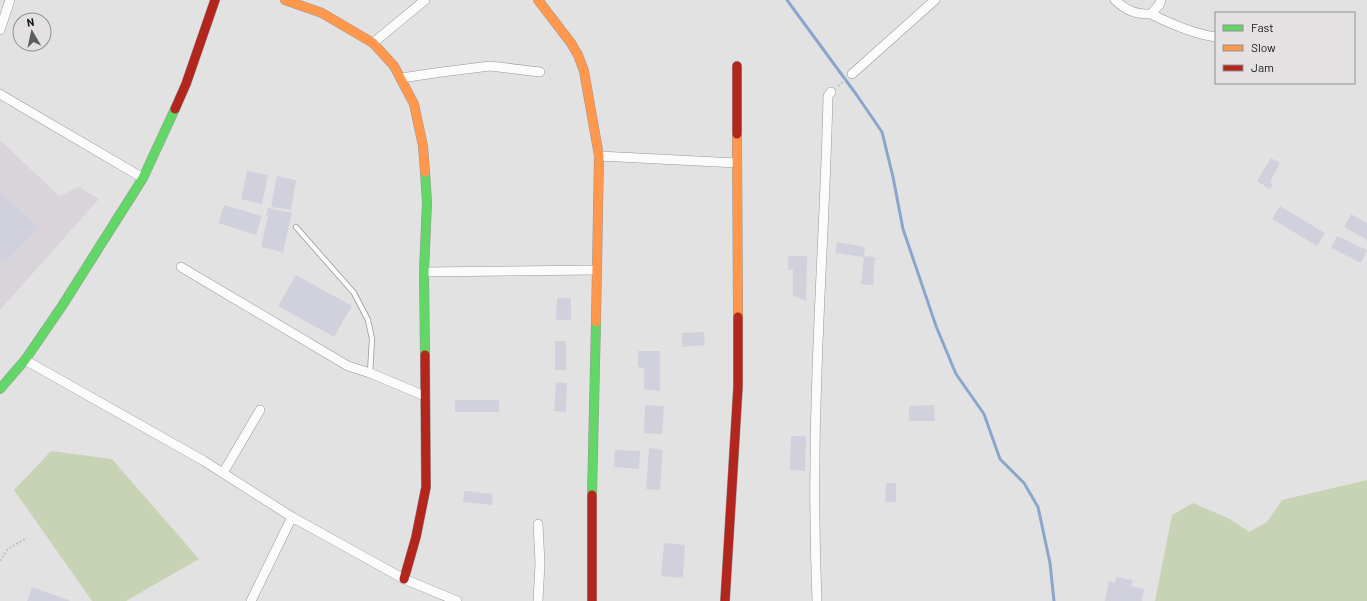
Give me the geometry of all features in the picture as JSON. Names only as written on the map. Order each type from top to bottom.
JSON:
[{"type":"street","points":[[0,30],[10,0]]},
{"type":"street","points":[[0,389],[25,360],[62,306],[143,178],[186,84],[215,0]]},
{"type":"street","points":[[285,0],[322,13],[373,43],[394,66],[414,104],[423,146],[427,202],[424,272],[426,487],[416,537],[404,579]]},
{"type":"street","points":[[373,43],[425,0]]},
{"type":"street","points":[[538,0],[571,43],[578,55],[584,71],[599,156],[592,498],[592,601]]},
{"type":"street","points":[[852,74],[935,0]]},
{"type":"street","points":[[1115,0],[1122,7],[1138,14],[1151,14],[1196,33],[1215,37]]},
{"type":"street","points":[[1151,14],[1159,5],[1161,0]]},
{"type":"street","points":[[401,78],[490,66],[540,72]]},
{"type":"street","points":[[725,601],[738,387],[736,163],[737,66]]},
{"type":"street","points":[[817,601],[815,540],[817,372],[826,190],[828,96],[831,92]]},
{"type":"street","points":[[0,94],[143,178]]},
{"type":"street","points":[[599,156],[736,163]]},
{"type":"street","points":[[182,267],[348,366],[370,373],[425,396]]},
{"type":"street","points":[[424,272],[596,270]]},
{"type":"street","points":[[25,360],[223,473],[292,517],[404,579],[457,601]]},
{"type":"street","points":[[223,473],[260,410]]},
{"type":"street","points":[[251,601],[292,517]]},
{"type":"street","points":[[538,524],[540,563],[538,601]]},
{"type":"lane","points":[[296,227],[354,293],[368,320],[372,339],[370,373]]},
{"type":"path","points":[[831,92],[852,74]]},
{"type":"path","points":[[0,561],[8,549],[27,538]]},
{"type":"shaded area","points":[[0,140],[59,196],[79,187],[99,199],[0,310]]},
{"type":"green space","points":[[51,451],[112,459],[199,559],[126,601],[92,601],[14,490]]},
{"type":"green space","points":[[1367,480],[1367,601],[1155,601],[1172,515],[1193,503],[1230,519],[1249,532],[1267,522],[1282,500]]},
{"type":"building","points":[[1271,158],[1280,163],[1270,182],[1273,184],[1270,189],[1257,181]]},
{"type":"building","points":[[247,171],[268,175],[262,204],[241,199]]},
{"type":"building","points":[[277,176],[296,180],[291,210],[271,207]]},
{"type":"building","points":[[0,192],[39,227],[5,263],[0,259]]},
{"type":"building","points":[[224,205],[262,216],[256,235],[218,223]]},
{"type":"building","points":[[1280,206],[1325,233],[1317,246],[1272,219]]},
{"type":"building","points":[[268,208],[292,213],[283,252],[261,247],[268,216],[266,216]]},
{"type":"building","points":[[1351,214],[1367,223],[1367,240],[1344,227]]},
{"type":"building","points":[[1337,236],[1367,250],[1361,263],[1331,248]]},
{"type":"building","points":[[837,242],[865,247],[864,257],[835,253]]},
{"type":"building","points":[[788,256],[807,256],[806,301],[793,296],[793,270],[788,270]]},
{"type":"building","points":[[864,256],[875,257],[873,285],[861,284]]},
{"type":"building","points":[[296,275],[352,306],[334,337],[278,306]]},
{"type":"building","points":[[557,298],[571,298],[571,320],[556,320]]},
{"type":"building","points":[[704,332],[705,345],[682,347],[682,333]]},
{"type":"building","points":[[555,341],[566,341],[566,370],[555,370]]},
{"type":"building","points":[[638,351],[660,351],[660,391],[644,389],[644,368],[638,367]]},
{"type":"building","points":[[556,382],[567,383],[566,412],[554,411]]},
{"type":"building","points":[[455,400],[499,400],[499,412],[455,412]]},
{"type":"building","points":[[645,405],[664,406],[662,434],[644,433]]},
{"type":"building","points":[[934,405],[935,421],[909,421],[909,406]]},
{"type":"building","points":[[791,436],[806,436],[805,471],[790,470]]},
{"type":"building","points":[[649,448],[663,450],[660,490],[646,489]]},
{"type":"building","points":[[615,450],[640,451],[639,469],[614,467]]},
{"type":"building","points":[[886,483],[896,483],[896,502],[885,502]]},
{"type":"building","points":[[464,491],[493,494],[492,505],[463,502]]},
{"type":"building","points":[[664,543],[685,545],[683,578],[661,576]]},
{"type":"building","points":[[1116,577],[1133,580],[1131,586],[1144,589],[1142,601],[1105,601],[1109,581],[1115,583]]},
{"type":"building","points":[[32,587],[71,601],[27,601]]},
{"type":"waterway","points":[[787,0],[882,132],[893,177],[903,229],[936,326],[956,374],[984,414],[1000,459],[1024,483],[1038,507],[1050,563],[1054,601]]},
{"type":"traffic: fast","points":[[0,389],[25,360],[62,306],[143,178],[175,109]]},
{"type":"traffic: fast","points":[[425,172],[427,202],[424,272],[425,355]]},
{"type":"traffic: fast","points":[[592,495],[596,322]]},
{"type":"traffic: slow","points":[[285,0],[322,13],[373,43],[394,66],[414,104],[423,146],[425,172]]},
{"type":"traffic: slow","points":[[538,0],[571,43],[578,55],[584,71],[599,156],[596,322]]},
{"type":"traffic: slow","points":[[737,134],[738,317]]},
{"type":"traffic: jam","points":[[175,109],[186,84],[215,0]]},
{"type":"traffic: jam","points":[[737,66],[737,134]]},
{"type":"traffic: jam","points":[[725,601],[738,387],[738,317]]},
{"type":"traffic: jam","points":[[404,579],[416,537],[426,487],[425,355]]},
{"type":"traffic: jam","points":[[592,495],[592,601]]}]
